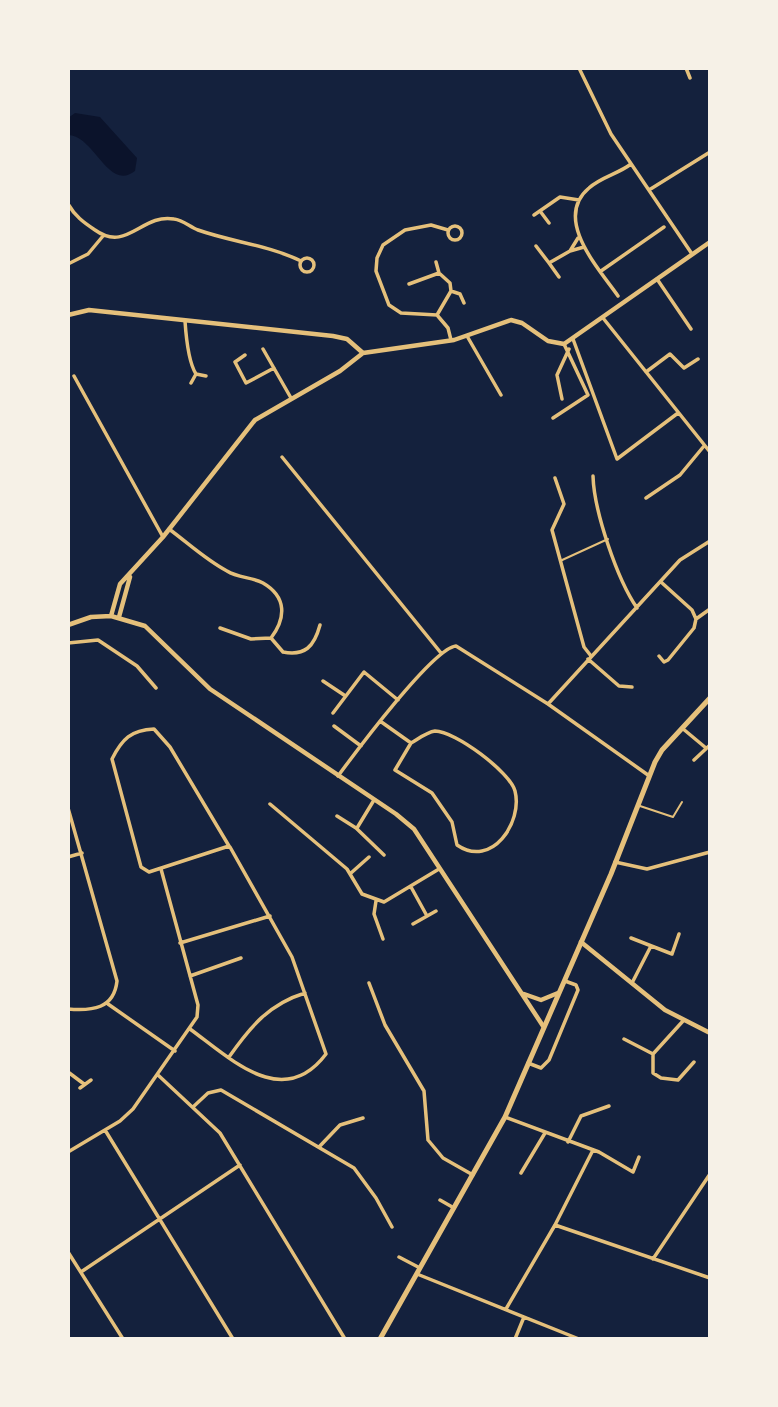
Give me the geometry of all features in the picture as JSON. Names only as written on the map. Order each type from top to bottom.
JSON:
[{"type":"main road","points":[[380,1339],[505,1118],[615,862],[648,775],[662,750],[710,698]]},
{"type":"street","points":[[579,68],[611,134],[693,255]]},
{"type":"street","points":[[686,68],[690,78]]},
{"type":"street","points":[[649,190],[710,152]]},
{"type":"street","points":[[618,296],[578,237],[576,215],[579,200],[593,184],[631,164]]},
{"type":"street","points":[[534,215],[560,197],[579,200]]},
{"type":"street","points":[[68,204],[79,219],[103,236],[119,239],[157,220],[171,218],[198,230],[272,249],[301,261],[311,259],[313,269],[303,271],[301,261]]},
{"type":"street","points":[[540,211],[549,223]]},
{"type":"street","points":[[448,230],[430,225],[405,230],[390,239],[377,258],[376,271],[384,297],[393,309],[401,313],[437,315],[447,328],[451,340]]},
{"type":"street","points":[[601,271],[664,227]]},
{"type":"street","points":[[68,264],[88,254],[103,236]]},
{"type":"street","points":[[570,251],[578,237]]},
{"type":"street","points":[[564,344],[710,242]]},
{"type":"street","points":[[536,246],[559,277]]},
{"type":"street","points":[[549,263],[570,251],[584,247]]},
{"type":"street","points":[[436,262],[439,273],[450,282],[451,291],[437,315]]},
{"type":"street","points":[[409,284],[439,273]]},
{"type":"street","points":[[657,279],[691,329]]},
{"type":"street","points":[[451,291],[460,294],[464,303]]},
{"type":"street","points":[[68,315],[89,310],[333,336],[347,339],[363,353]]},
{"type":"street","points":[[603,318],[710,452]]},
{"type":"street","points":[[111,616],[120,584],[163,537],[256,420],[340,371],[363,353],[451,340],[511,320],[522,323],[548,341],[564,344],[569,349],[588,395],[553,418]]},
{"type":"street","points":[[185,321],[191,347],[189,360],[196,374]]},
{"type":"street","points":[[467,336],[501,395]]},
{"type":"street","points":[[572,339],[617,459],[678,413]]},
{"type":"street","points":[[263,349],[291,398]]},
{"type":"street","points":[[562,399],[557,375],[569,349]]},
{"type":"street","points":[[646,372],[670,354],[684,368],[698,359]]},
{"type":"street","points":[[245,355],[235,362],[246,383],[274,368]]},
{"type":"street","points":[[196,374],[206,376]]},
{"type":"street","points":[[191,383],[196,374]]},
{"type":"street","points":[[74,376],[163,537]]},
{"type":"street","points":[[646,498],[680,475],[704,446]]},
{"type":"street","points":[[282,457],[441,653]]},
{"type":"street","points":[[593,477],[593,492],[608,539],[628,595],[636,608]]},
{"type":"street","points":[[555,478],[564,504],[552,530],[584,647],[589,657],[618,686],[632,687]]},
{"type":"street","points":[[169,529],[225,571],[245,580],[261,582],[277,595],[282,609],[281,625],[271,638],[251,639],[220,628]]},
{"type":"street","points":[[548,704],[680,560],[710,541]]},
{"type":"street","points":[[119,617],[131,572]]},
{"type":"street","points":[[659,656],[664,662],[668,660],[694,628],[696,619],[692,610],[661,582]]},
{"type":"street","points":[[696,619],[710,609]]},
{"type":"street","points":[[68,625],[91,617],[111,616],[134,621],[157,635],[196,678],[414,830],[543,1026]]},
{"type":"street","points":[[271,638],[283,652],[298,654],[309,649],[320,625]]},
{"type":"street","points":[[68,643],[98,640],[119,651],[138,666],[156,688]]},
{"type":"street","points":[[338,776],[398,700],[449,647],[462,648],[548,704],[648,775]]},
{"type":"street","points":[[333,713],[364,672],[398,700]]},
{"type":"street","points":[[323,681],[344,695]]},
{"type":"street","points":[[380,722],[411,743]]},
{"type":"street","points":[[334,726],[361,746]]},
{"type":"street","points":[[682,728],[708,747],[694,760]]},
{"type":"street","points":[[190,1029],[251,1073],[272,1080],[288,1079],[315,1068],[326,1054],[306,993],[270,916],[229,846],[170,747],[154,729],[140,730],[122,739],[112,759],[141,867],[149,872],[229,846]]},
{"type":"street","points":[[432,731],[446,732],[475,748],[514,787],[516,799],[512,820],[493,848],[485,853],[469,854],[457,845],[452,822],[432,793],[395,770],[411,743],[432,731]]},
{"type":"street","points":[[356,828],[374,800]]},
{"type":"street","points":[[270,804],[351,873],[362,894],[376,901],[384,902],[439,869]]},
{"type":"street","points":[[68,808],[116,972],[117,987],[107,1003],[92,1010],[68,1009]]},
{"type":"street","points":[[337,816],[356,828],[384,855]]},
{"type":"street","points":[[615,862],[648,869],[710,852]]},
{"type":"street","points":[[68,857],[82,853]]},
{"type":"street","points":[[351,873],[369,857]]},
{"type":"street","points":[[68,1152],[133,1109],[190,1029],[199,1008],[161,869]]},
{"type":"street","points":[[411,887],[427,916]]},
{"type":"street","points":[[376,901],[373,914],[383,939]]},
{"type":"street","points":[[413,924],[436,911]]},
{"type":"street","points":[[180,943],[270,916]]},
{"type":"street","points":[[631,938],[672,954],[679,934]]},
{"type":"street","points":[[581,942],[650,1000],[683,1021],[710,1032]]},
{"type":"street","points":[[632,983],[651,946]]},
{"type":"street","points":[[190,976],[241,958]]},
{"type":"street","points":[[528,1063],[541,1068],[549,1060],[578,990],[576,985],[564,980]]},
{"type":"street","points":[[369,983],[385,1025],[424,1091],[428,1140],[443,1158],[473,1175]]},
{"type":"street","points":[[520,992],[538,1000],[558,993]]},
{"type":"street","points":[[229,1058],[266,1011],[283,1000],[306,993]]},
{"type":"street","points":[[107,1003],[175,1051]]},
{"type":"street","points":[[683,1021],[653,1054],[653,1073],[670,1081],[685,1075],[694,1062]]},
{"type":"street","points":[[624,1039],[653,1054]]},
{"type":"street","points":[[68,1072],[82,1086],[91,1080]]},
{"type":"street","points":[[158,1075],[219,1133],[345,1339]]},
{"type":"street","points":[[193,1107],[208,1093],[220,1090],[355,1168],[392,1227]]},
{"type":"street","points":[[568,1142],[581,1116],[609,1106]]},
{"type":"street","points":[[319,1147],[340,1125],[363,1118]]},
{"type":"street","points":[[505,1118],[593,1150],[633,1172],[639,1157]]},
{"type":"street","points":[[105,1130],[233,1339]]},
{"type":"street","points":[[522,1173],[545,1133]]},
{"type":"street","points":[[506,1310],[555,1225],[593,1150]]},
{"type":"street","points":[[81,1272],[240,1165]]},
{"type":"street","points":[[653,1259],[710,1174]]},
{"type":"street","points":[[440,1200],[454,1208]]},
{"type":"street","points":[[555,1225],[710,1278]]},
{"type":"street","points":[[68,1252],[123,1339]]},
{"type":"street","points":[[399,1256],[419,1271],[579,1339]]},
{"type":"street","points":[[515,1339],[524,1317]]},
{"type":"lane","points":[[559,561],[608,539]]},
{"type":"lane","points":[[636,804],[673,817],[682,802]]},
{"type":"water","points":[[75,113],[100,117],[137,158],[135,171],[125,175],[117,174],[86,144],[77,137],[68,135],[68,118]]}]
